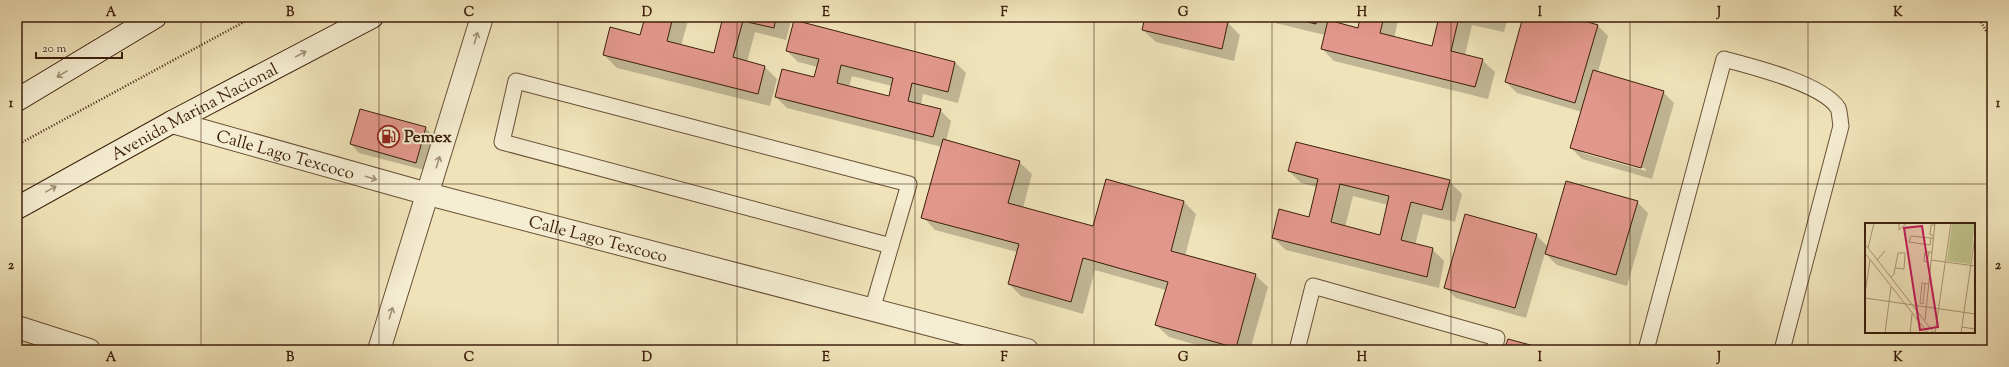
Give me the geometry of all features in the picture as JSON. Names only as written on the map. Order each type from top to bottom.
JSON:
[{"type":"street","points":[[21,94],[155,17]]},
{"type":"street","name":"Avenida Marina Nacional","points":[[17,208],[172,122],[372,17]]},
{"type":"street","points":[[379,350],[482,17]]},
{"type":"street","name":"Calle Lago Texcoco","points":[[172,122],[428,194],[1027,350]]},
{"type":"street","points":[[17,327],[89,350]]},
{"type":"lane","points":[[1646,350],[1724,59],[1777,73],[1828,97],[1838,109],[1841,126],[1782,350]]},
{"type":"lane","points":[[872,310],[891,246],[909,184],[516,81],[502,142],[891,246]]},
{"type":"lane","points":[[1297,350],[1313,286],[1497,338],[1494,350]]},
{"type":"path","points":[[17,145],[253,17]]},
{"type":"path","points":[[1978,17],[1992,41]]},
{"type":"building","points":[[645,17],[673,17],[667,41],[714,53],[723,17],[776,17],[774,28],[743,21],[733,57],[765,66],[758,94],[603,55],[610,27],[640,35]]},
{"type":"building","points":[[1145,17],[1209,17],[1228,22],[1222,49],[1142,30]]},
{"type":"building","points":[[1286,17],[1317,17],[1316,24]]},
{"type":"building","points":[[1360,17],[1384,17],[1380,33],[1432,46],[1439,17],[1459,17],[1451,51],[1483,59],[1475,87],[1321,49],[1328,20],[1358,28]]},
{"type":"building","points":[[1477,17],[1493,17],[1492,21]]},
{"type":"building","points":[[1523,17],[1571,17],[1598,25],[1575,103],[1505,82]]},
{"type":"building","points":[[794,20],[955,62],[948,92],[912,83],[908,101],[941,109],[933,137],[775,97],[782,69],[814,77],[819,59],[786,51]],"holes":[[[841,65],[893,78],[889,96],[837,83]]]},
{"type":"building","points":[[1593,70],[1664,91],[1641,168],[1570,148]]},
{"type":"building","name":"Pemex","points":[[360,109],[426,127],[416,163],[350,144]]},
{"type":"building","points":[[943,139],[1020,161],[1008,203],[1093,226],[1106,179],[1184,201],[1171,251],[1256,274],[1236,348],[1155,325],[1168,282],[1083,258],[1071,302],[1008,284],[1019,244],[921,218]]},
{"type":"building","points":[[1296,142],[1450,180],[1442,210],[1411,202],[1401,240],[1433,248],[1427,277],[1272,238],[1279,209],[1309,217],[1318,179],[1288,171]],"holes":[[[1340,184],[1389,196],[1380,235],[1331,222]]]},
{"type":"building","points":[[1566,181],[1638,201],[1616,275],[1545,254]]},
{"type":"building","points":[[1465,214],[1537,234],[1515,308],[1444,288]]},
{"type":"building","points":[[1508,339],[1549,350],[1504,350]]},
{"type":"place","name":"Pemex","points":[[388,136]]}]
